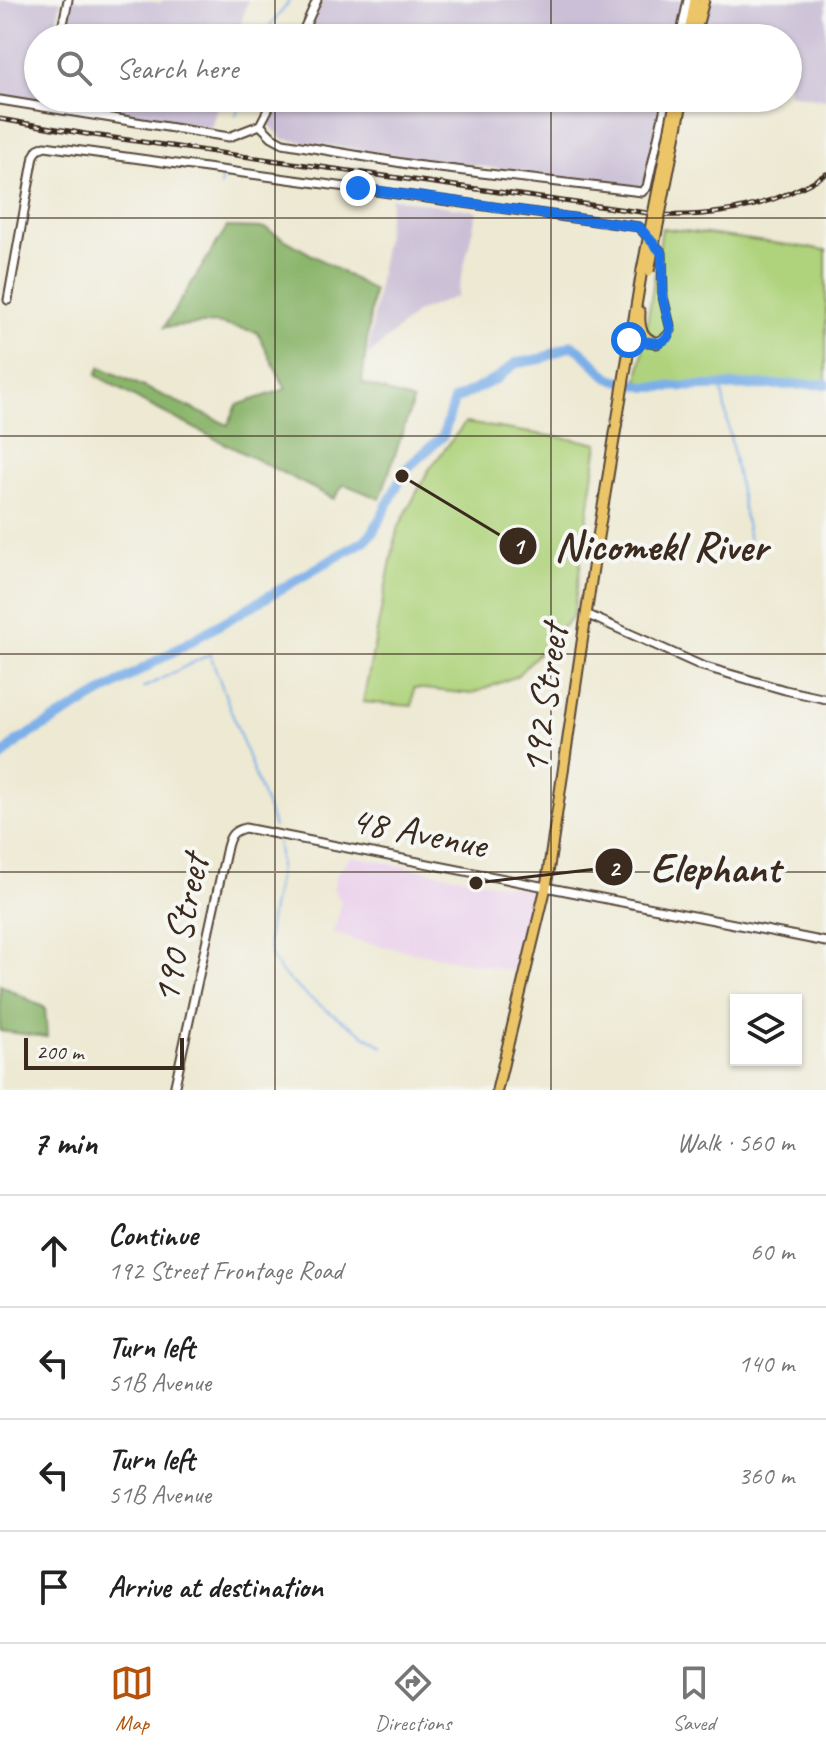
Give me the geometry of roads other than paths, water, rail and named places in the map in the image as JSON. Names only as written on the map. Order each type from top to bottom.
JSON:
[{"type":"main road","points":[[691,24],[695,0]]},
{"type":"main road","points":[[698,24],[704,0]]},
{"type":"main road","name":"192 Street","points":[[635,314],[643,288],[673,112]]},
{"type":"main road","name":"192 Street","points":[[497,1090],[546,887],[626,355],[680,112]]},
{"type":"main road","points":[[643,288],[639,322],[641,333],[657,343]]},
{"type":"street","points":[[63,24],[68,0]]},
{"type":"street","points":[[306,24],[317,0]]},
{"type":"street","points":[[683,24],[688,0]]},
{"type":"street","points":[[0,100],[24,105]]},
{"type":"street","points":[[66,112],[229,137],[260,125],[267,112]]},
{"type":"street","points":[[260,125],[283,143],[414,165],[644,191],[664,112]]},
{"type":"street","points":[[8,300],[34,156],[38,149],[45,146],[639,227],[655,243],[663,257],[663,297],[671,330],[667,338],[657,343],[629,340]]},
{"type":"street","points":[[586,614],[702,666],[771,687],[826,699]]},
{"type":"street","name":"48 Avenue","points":[[235,830],[257,829],[826,942]]},
{"type":"street","name":"190 Street","points":[[174,1090],[227,847],[235,830]]},
{"type":"waterway","points":[[271,24],[290,0]]},
{"type":"waterway","points":[[220,187],[222,175]]},
{"type":"waterway","points":[[0,758],[18,741],[364,541],[373,532],[406,469],[443,436],[454,400],[496,379],[516,363],[541,359],[572,345],[609,378],[647,387],[826,384]]},
{"type":"waterway","points":[[721,386],[751,551]]},
{"type":"waterway","points":[[143,688],[210,654],[274,827]]},
{"type":"waterway","points":[[277,841],[278,873],[268,935],[272,958],[306,995],[383,1047]]},
{"type":"railway","points":[[0,119],[86,134],[662,215],[705,214],[747,207],[787,194],[826,174]]},
{"type":"place","name":"Nicomekl River","points":[[402,476]]},
{"type":"place","name":"Elephant","points":[[476,883]]}]
